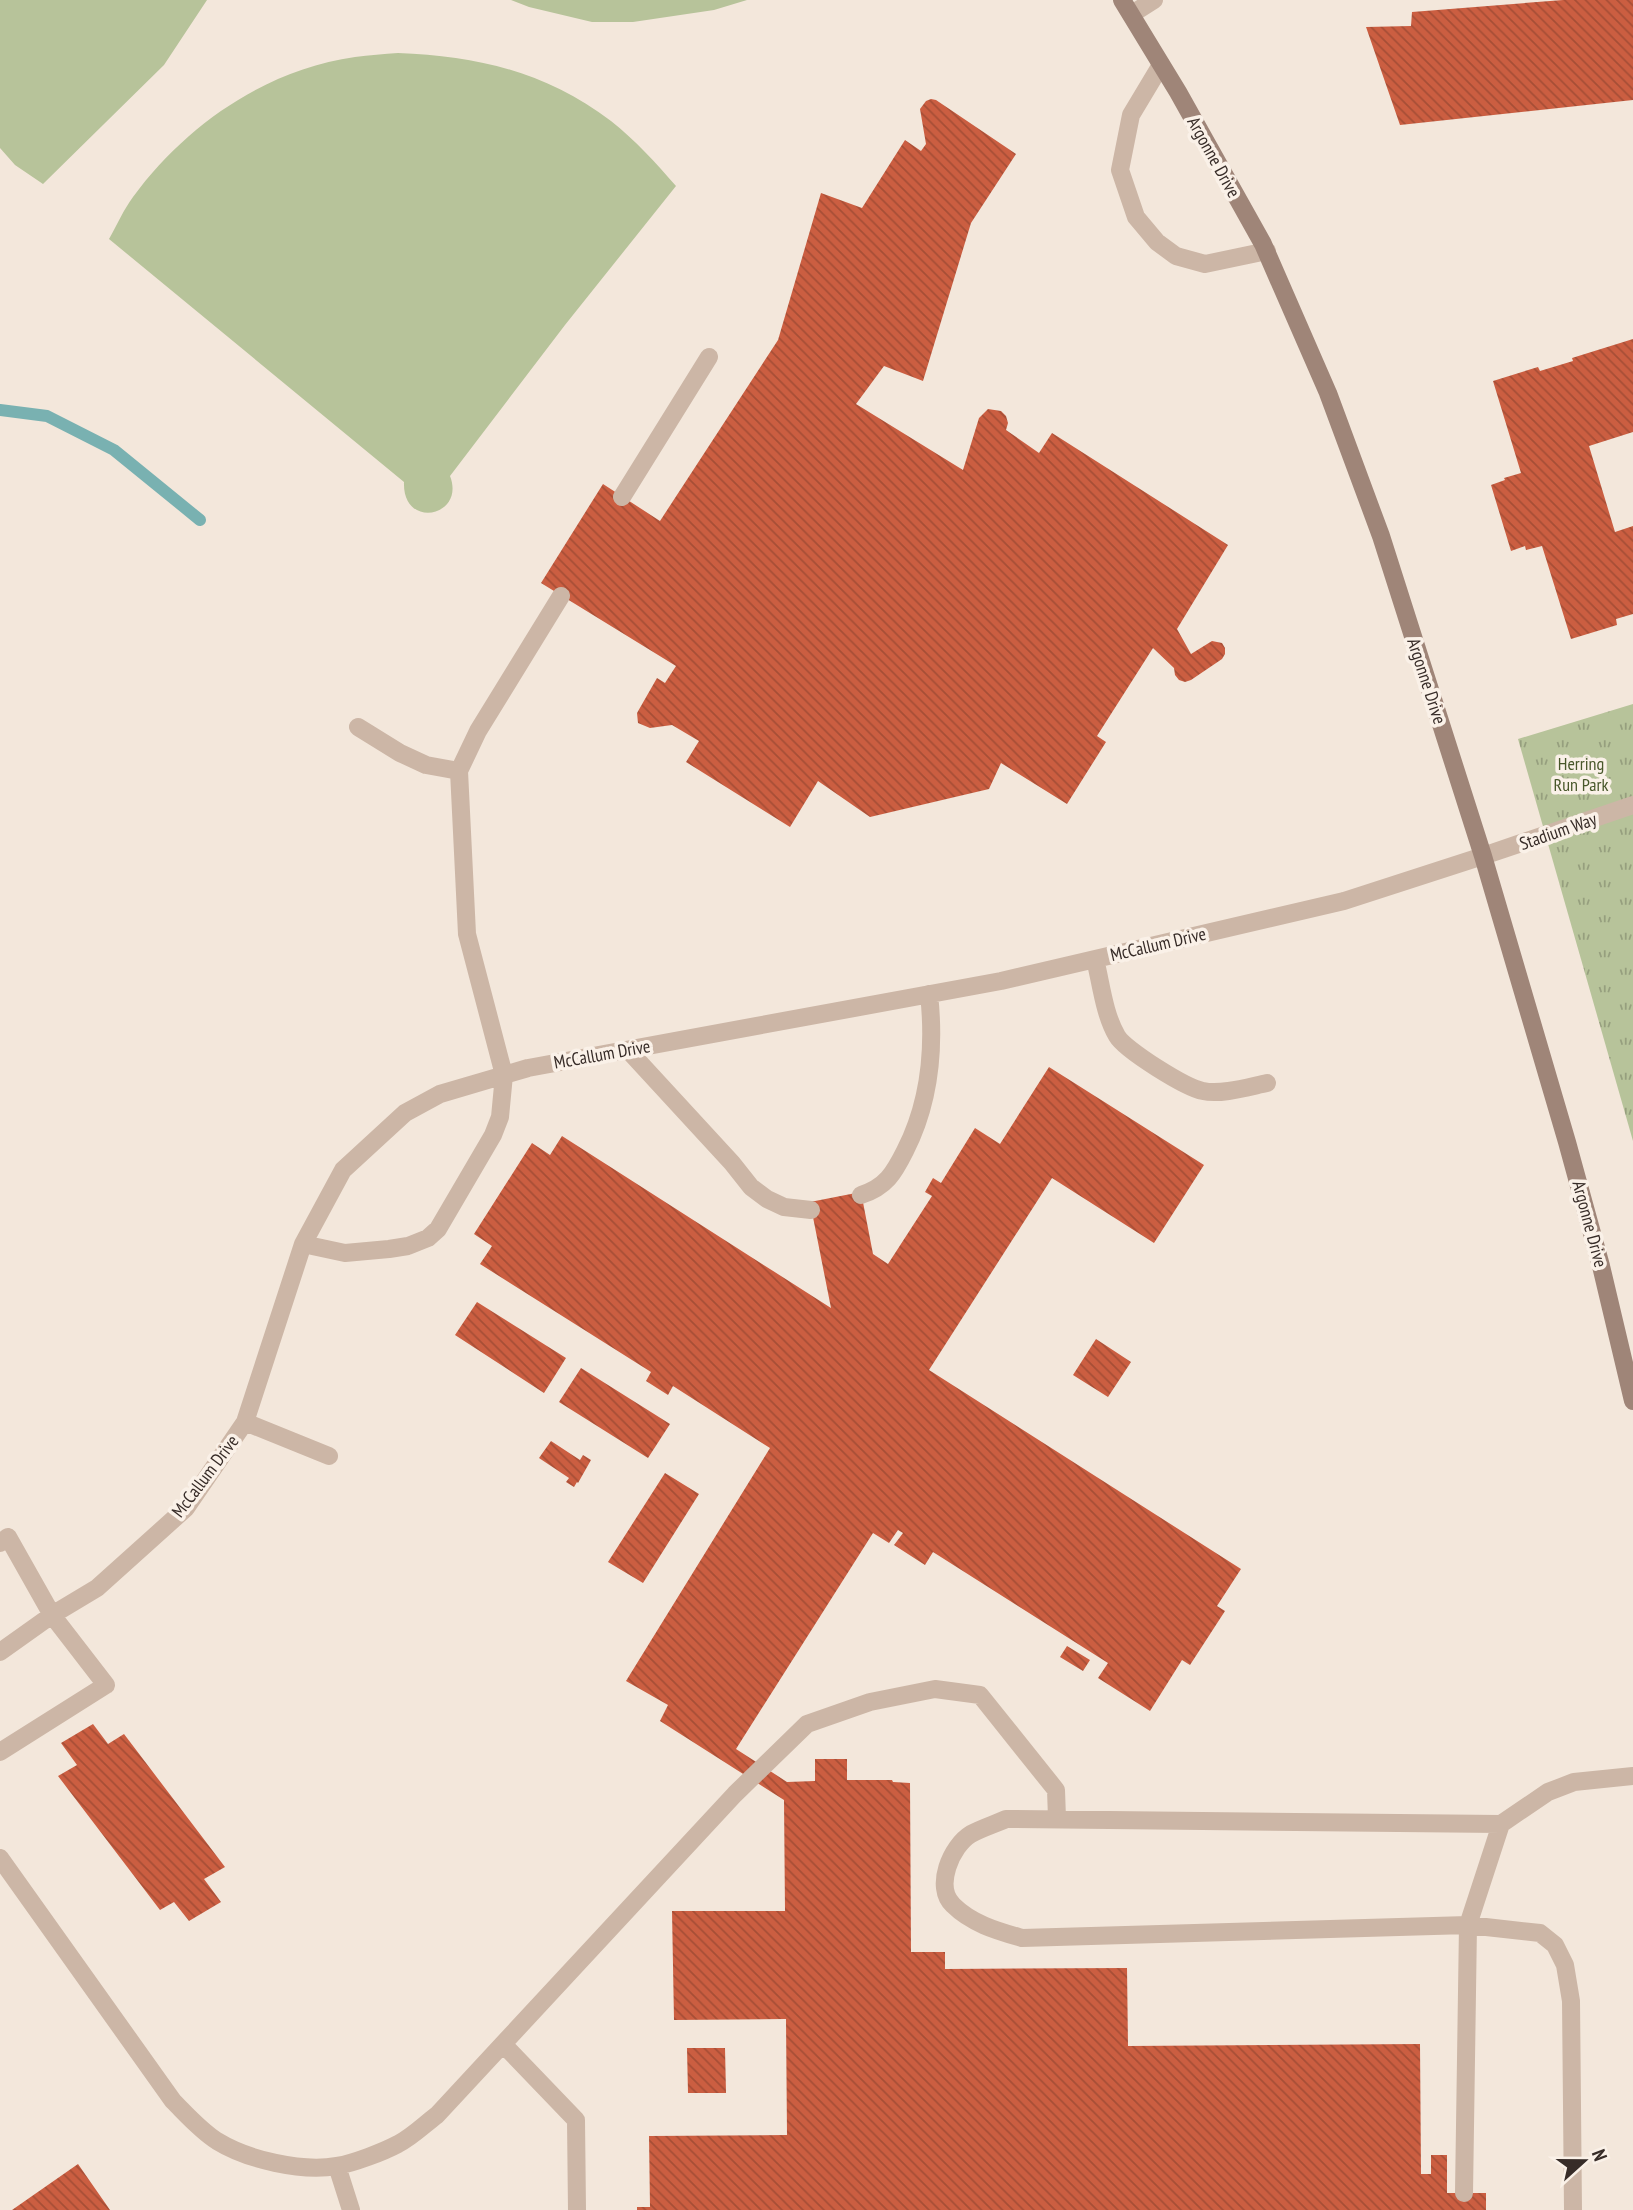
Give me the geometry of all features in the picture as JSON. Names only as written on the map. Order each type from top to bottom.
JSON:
[{"type":"main road","name":"Argonne Drive","points":[[1127,7],[1267,251],[1328,393],[1381,536],[1483,856],[1571,1154],[1633,1401]]},
{"type":"street","points":[[1127,7],[1153,0]]},
{"type":"street","points":[[1161,65],[1130,115],[1120,170],[1136,217],[1157,242],[1176,256],[1205,264],[1267,251]]},
{"type":"street","points":[[622,497],[709,357]]},
{"type":"street","points":[[303,1244],[345,1253],[408,1246],[428,1238],[438,1229],[493,1135],[500,1117],[504,1075],[467,934],[460,772],[478,731],[561,596]]},
{"type":"street","points":[[358,727],[400,753],[426,765],[460,772]]},
{"type":"street","name":"Stadium Way","points":[[1483,856],[1633,805]]},
{"type":"street","name":"McCallum Drive","points":[[0,1652],[52,1615],[97,1588],[186,1508],[245,1422],[303,1244],[342,1170],[405,1113],[440,1094],[528,1068],[1001,981],[1344,901],[1483,856]]},
{"type":"street","points":[[1095,958],[1109,1017],[1118,1038],[1137,1054],[1184,1084],[1204,1092],[1235,1090],[1266,1083]]},
{"type":"street","points":[[861,1195],[872,1192],[892,1175],[919,1122],[930,1070],[932,1025],[929,994]]},
{"type":"street","points":[[628,1050],[751,1187],[784,1207],[811,1210]]},
{"type":"street","points":[[245,1422],[329,1456]]},
{"type":"street","points":[[0,1543],[8,1537],[52,1615],[106,1685],[0,1752]]},
{"type":"street","points":[[0,1858],[173,2101],[193,2122],[217,2140],[244,2154],[273,2162],[304,2166],[337,2166],[399,2144],[437,2115],[735,1794],[807,1724],[870,1702],[935,1689],[980,1695],[1056,1790],[1057,1818]]},
{"type":"street","points":[[1573,2210],[1571,2001],[1565,1965],[1555,1945],[1540,1933],[1468,1925],[1022,1938],[983,1926],[951,1904],[943,1884],[950,1858],[968,1835],[1006,1819],[1500,1824],[1548,1792],[1574,1782],[1633,1776]]},
{"type":"street","points":[[1464,2193],[1468,1925],[1500,1824]]},
{"type":"street","points":[[503,2044],[576,2120],[577,2210]]},
{"type":"street","points":[[337,2166],[351,2210]]},
{"type":"green space","points":[[0,0],[207,0],[164,65],[43,184],[15,165],[0,148]]},
{"type":"green space","points":[[511,0],[747,0],[714,10],[633,22],[592,22]]},
{"type":"green space","points":[[398,53],[483,63],[510,70],[562,90],[620,128],[676,186],[565,325],[450,476],[453,490],[449,501],[442,509],[432,512],[422,512],[413,507],[406,497],[404,482],[109,239],[130,202],[154,171],[203,124],[230,105],[290,74],[322,64],[355,57]]},
{"type":"green space","name":"Herring Run Park","points":[[1633,704],[1633,1141],[1518,739]]},
{"type":"building","points":[[1563,0],[1633,0],[1633,100],[1400,125],[1366,27],[1411,26],[1412,12]]},
{"type":"building","points":[[931,99],[1016,154],[971,223],[923,381],[884,366],[856,404],[963,470],[979,418],[988,409],[1001,411],[1008,423],[1006,430],[1039,453],[1052,433],[1228,545],[1177,629],[1191,654],[1212,641],[1222,643],[1225,654],[1222,659],[1185,682],[1179,680],[1174,668],[1153,648],[1097,736],[1106,742],[1067,804],[1001,763],[989,789],[870,817],[818,781],[790,827],[686,762],[699,741],[672,725],[650,728],[638,723],[637,713],[657,678],[665,683],[676,666],[541,583],[603,484],[660,521],[778,340],[821,193],[862,208],[905,140],[921,151],[926,144],[920,109]]},
{"type":"building","points":[[1633,339],[1633,432],[1589,446],[1615,532],[1633,526],[1633,614],[1616,619],[1617,625],[1571,639],[1542,546],[1526,550],[1525,546],[1511,551],[1491,485],[1521,473],[1493,381],[1538,367],[1540,371]]},
{"type":"building","points":[[1049,1067],[1204,1165],[1154,1243],[1052,1178],[929,1370],[1241,1569],[1217,1606],[1225,1611],[1190,1665],[1182,1660],[1150,1711],[1098,1678],[1108,1663],[933,1552],[925,1565],[894,1545],[903,1533],[898,1530],[889,1543],[873,1533],[736,1749],[787,1782],[815,1781],[815,1759],[847,1759],[847,1780],[892,1780],[910,1783],[911,1952],[945,1952],[945,1969],[1127,1968],[1128,2046],[1420,2044],[1421,2174],[1431,2174],[1431,2155],[1447,2155],[1447,2193],[1486,2193],[1486,2210],[637,2210],[637,2207],[650,2207],[649,2136],[787,2135],[786,2019],[674,2020],[672,1911],[785,1911],[784,1800],[660,1721],[668,1705],[626,1681],[770,1448],[673,1386],[668,1395],[646,1381],[651,1372],[480,1264],[492,1246],[474,1234],[532,1143],[550,1155],[562,1136],[831,1308],[810,1202],[861,1192],[873,1254],[888,1264],[932,1196],[925,1192],[933,1178],[941,1183],[975,1128],[1000,1144]]},
{"type":"building","points":[[477,1302],[566,1358],[544,1393],[455,1335]]},
{"type":"building","points":[[1096,1339],[1131,1362],[1108,1397],[1073,1375]]},
{"type":"building","points":[[581,1368],[670,1424],[648,1458],[559,1402]]},
{"type":"building","points":[[551,1441],[580,1460],[583,1455],[591,1460],[574,1487],[566,1482],[569,1478],[539,1458]]},
{"type":"building","points":[[665,1473],[699,1494],[643,1583],[608,1562]]},
{"type":"building","points":[[1067,1646],[1090,1660],[1083,1671],[1060,1657]]},
{"type":"building","points":[[93,1724],[108,1744],[124,1734],[225,1867],[204,1879],[221,1902],[189,1921],[174,1902],[160,1910],[58,1776],[77,1765],[61,1743]]},
{"type":"building","points":[[687,2048],[725,2048],[726,2093],[688,2093]]},
{"type":"building","points":[[78,2164],[110,2210],[12,2210]]},
{"type":"waterway","points":[[0,410],[47,416],[114,450],[200,520]]}]
